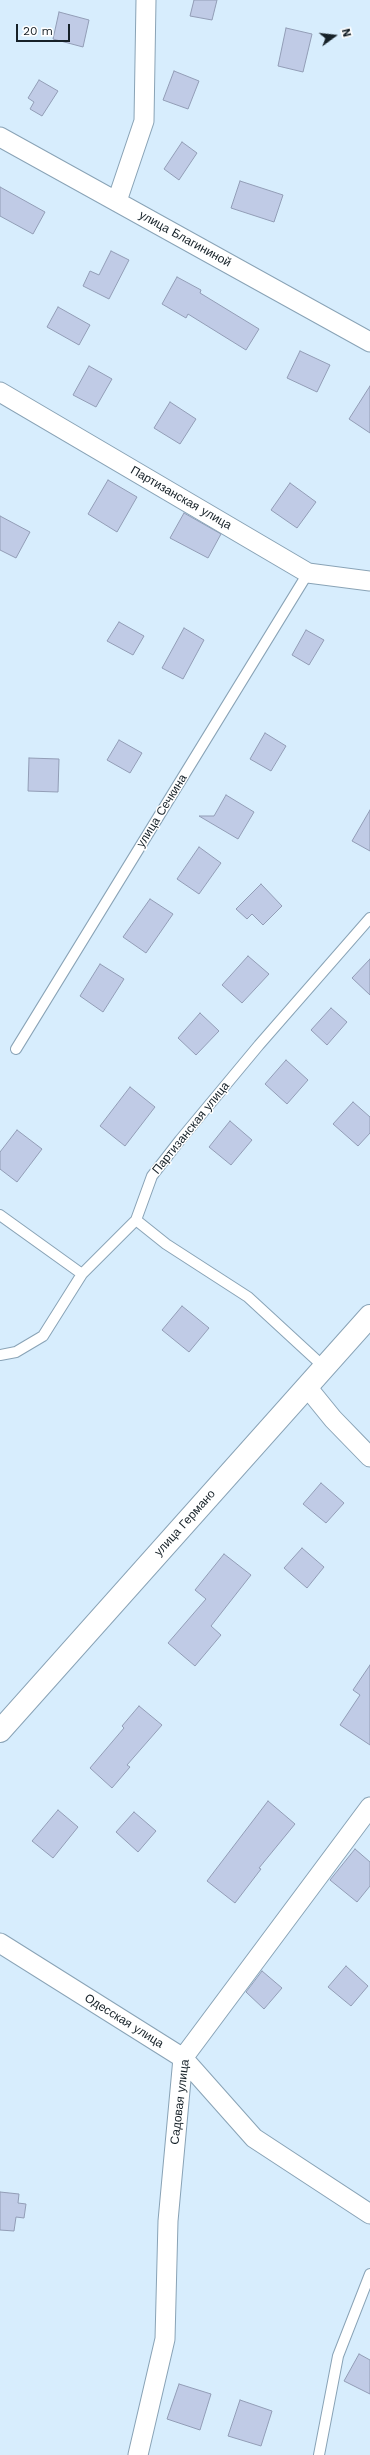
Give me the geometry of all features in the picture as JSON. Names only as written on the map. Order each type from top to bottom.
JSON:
[{"type":"main road","name":"улица Германо","points":[[0,1731],[370,1316]]},
{"type":"street","points":[[118,201],[144,122],[146,0]]},
{"type":"street","name":"улица Благининой","points":[[0,137],[118,201],[370,342]]},
{"type":"street","name":"Партизанская улица","points":[[0,392],[308,573],[370,582]]},
{"type":"street","points":[[306,1387],[333,1419],[370,1457]]},
{"type":"street","name":"Садовая улица","points":[[138,2455],[165,2339],[168,2221],[183,2058],[370,1807]]},
{"type":"street","name":"Одесская улица","points":[[0,1943],[183,2058],[254,2138],[370,2214]]},
{"type":"lane","name":"улица Сечкина","points":[[16,1049],[308,573]]},
{"type":"lane","name":"Партизанская улица","points":[[136,1220],[152,1176],[259,1045],[370,918]]},
{"type":"lane","points":[[0,1215],[82,1274]]},
{"type":"lane","points":[[0,1355],[16,1352],[43,1336],[82,1274],[136,1220],[166,1244],[248,1297],[324,1367]]},
{"type":"lane","points":[[319,2455],[338,2356],[370,2274]]},
{"type":"building","points":[[194,0],[217,0],[212,20],[190,16]]},
{"type":"building","points":[[59,12],[89,20],[83,47],[53,39]]},
{"type":"building","points":[[286,28],[312,34],[303,72],[278,66]]},
{"type":"building","points":[[174,71],[199,81],[188,109],[163,100]]},
{"type":"building","points":[[39,80],[58,91],[42,116],[30,109],[34,102],[28,98]]},
{"type":"building","points":[[182,142],[197,153],[179,180],[164,169]]},
{"type":"building","points":[[240,181],[283,195],[274,222],[231,208]]},
{"type":"building","points":[[0,187],[45,212],[33,234],[0,216]]},
{"type":"building","points":[[111,251],[129,260],[109,299],[83,286],[90,271],[99,275]]},
{"type":"building","points":[[177,277],[201,290],[200,293],[259,329],[246,350],[188,314],[186,318],[162,304]]},
{"type":"building","points":[[58,307],[90,325],[79,345],[47,327]]},
{"type":"building","points":[[300,351],[330,365],[317,392],[287,378]]},
{"type":"building","points":[[89,366],[112,379],[96,407],[73,395]]},
{"type":"building","points":[[370,386],[370,433],[349,419]]},
{"type":"building","points":[[170,402],[196,419],[180,444],[154,428]]},
{"type":"building","points":[[108,480],[137,497],[117,532],[88,514]]},
{"type":"building","points":[[290,483],[316,502],[297,528],[271,510]]},
{"type":"building","points":[[184,513],[221,534],[208,558],[170,538]]},
{"type":"building","points":[[0,516],[30,532],[16,558],[0,550]]},
{"type":"building","points":[[119,622],[144,636],[133,655],[107,641]]},
{"type":"building","points":[[184,628],[204,640],[183,679],[162,668]]},
{"type":"building","points":[[306,630],[324,640],[309,665],[292,655]]},
{"type":"building","points":[[265,733],[286,746],[271,771],[250,759]]},
{"type":"building","points":[[119,740],[142,753],[130,773],[107,760]]},
{"type":"building","points":[[29,758],[59,759],[58,792],[28,791]]},
{"type":"building","points":[[226,795],[254,812],[238,839],[199,816],[214,816]]},
{"type":"building","points":[[370,810],[370,851],[352,841]]},
{"type":"building","points":[[199,847],[221,863],[199,894],[177,879]]},
{"type":"building","points":[[261,884],[282,906],[263,925],[252,914],[247,919],[236,909]]},
{"type":"building","points":[[150,899],[173,914],[146,953],[123,937]]},
{"type":"building","points":[[248,956],[269,974],[242,1003],[222,985]]},
{"type":"building","points":[[370,959],[370,995],[352,978]]},
{"type":"building","points":[[100,964],[124,979],[103,1012],[80,996]]},
{"type":"building","points":[[331,1008],[347,1022],[327,1045],[311,1030]]},
{"type":"building","points":[[200,1013],[219,1031],[196,1055],[178,1038]]},
{"type":"building","points":[[286,1060],[308,1080],[287,1104],[265,1084]]},
{"type":"building","points":[[130,1087],[155,1107],[125,1146],[100,1126]]},
{"type":"building","points":[[353,1102],[370,1117],[370,1133],[358,1146],[333,1124]]},
{"type":"building","points":[[230,1121],[252,1140],[231,1165],[209,1147]]},
{"type":"building","points":[[17,1130],[42,1149],[17,1182],[0,1169],[0,1152]]},
{"type":"building","points":[[182,1306],[209,1328],[189,1352],[162,1330]]},
{"type":"building","points":[[321,1483],[344,1503],[326,1523],[303,1504]]},
{"type":"building","points":[[302,1548],[324,1567],[307,1588],[284,1568]]},
{"type":"building","points":[[224,1554],[251,1575],[211,1626],[221,1635],[195,1666],[168,1643],[206,1599],[195,1590]]},
{"type":"building","points":[[370,1665],[370,1745],[340,1725],[360,1695],[353,1690]]},
{"type":"building","points":[[139,1706],[162,1725],[127,1765],[130,1767],[112,1788],[90,1768],[124,1728],[122,1726]]},
{"type":"building","points":[[268,1801],[295,1824],[259,1868],[261,1869],[235,1903],[207,1881]]},
{"type":"building","points":[[58,1810],[78,1827],[53,1858],[32,1841]]},
{"type":"building","points":[[134,1812],[156,1831],[138,1852],[116,1832]]},
{"type":"building","points":[[355,1849],[370,1862],[370,1886],[357,1902],[330,1880]]},
{"type":"building","points":[[346,1966],[368,1986],[351,2006],[328,1987]]},
{"type":"building","points":[[262,1971],[282,1988],[264,2009],[246,1992]]},
{"type":"building","points":[[0,2192],[19,2194],[18,2203],[26,2204],[24,2218],[16,2217],[14,2231],[0,2230]]},
{"type":"building","points":[[359,2354],[370,2360],[370,2394],[344,2381]]},
{"type":"building","points":[[179,2384],[211,2394],[200,2430],[167,2419]]},
{"type":"building","points":[[240,2400],[272,2411],[261,2446],[228,2436]]}]
